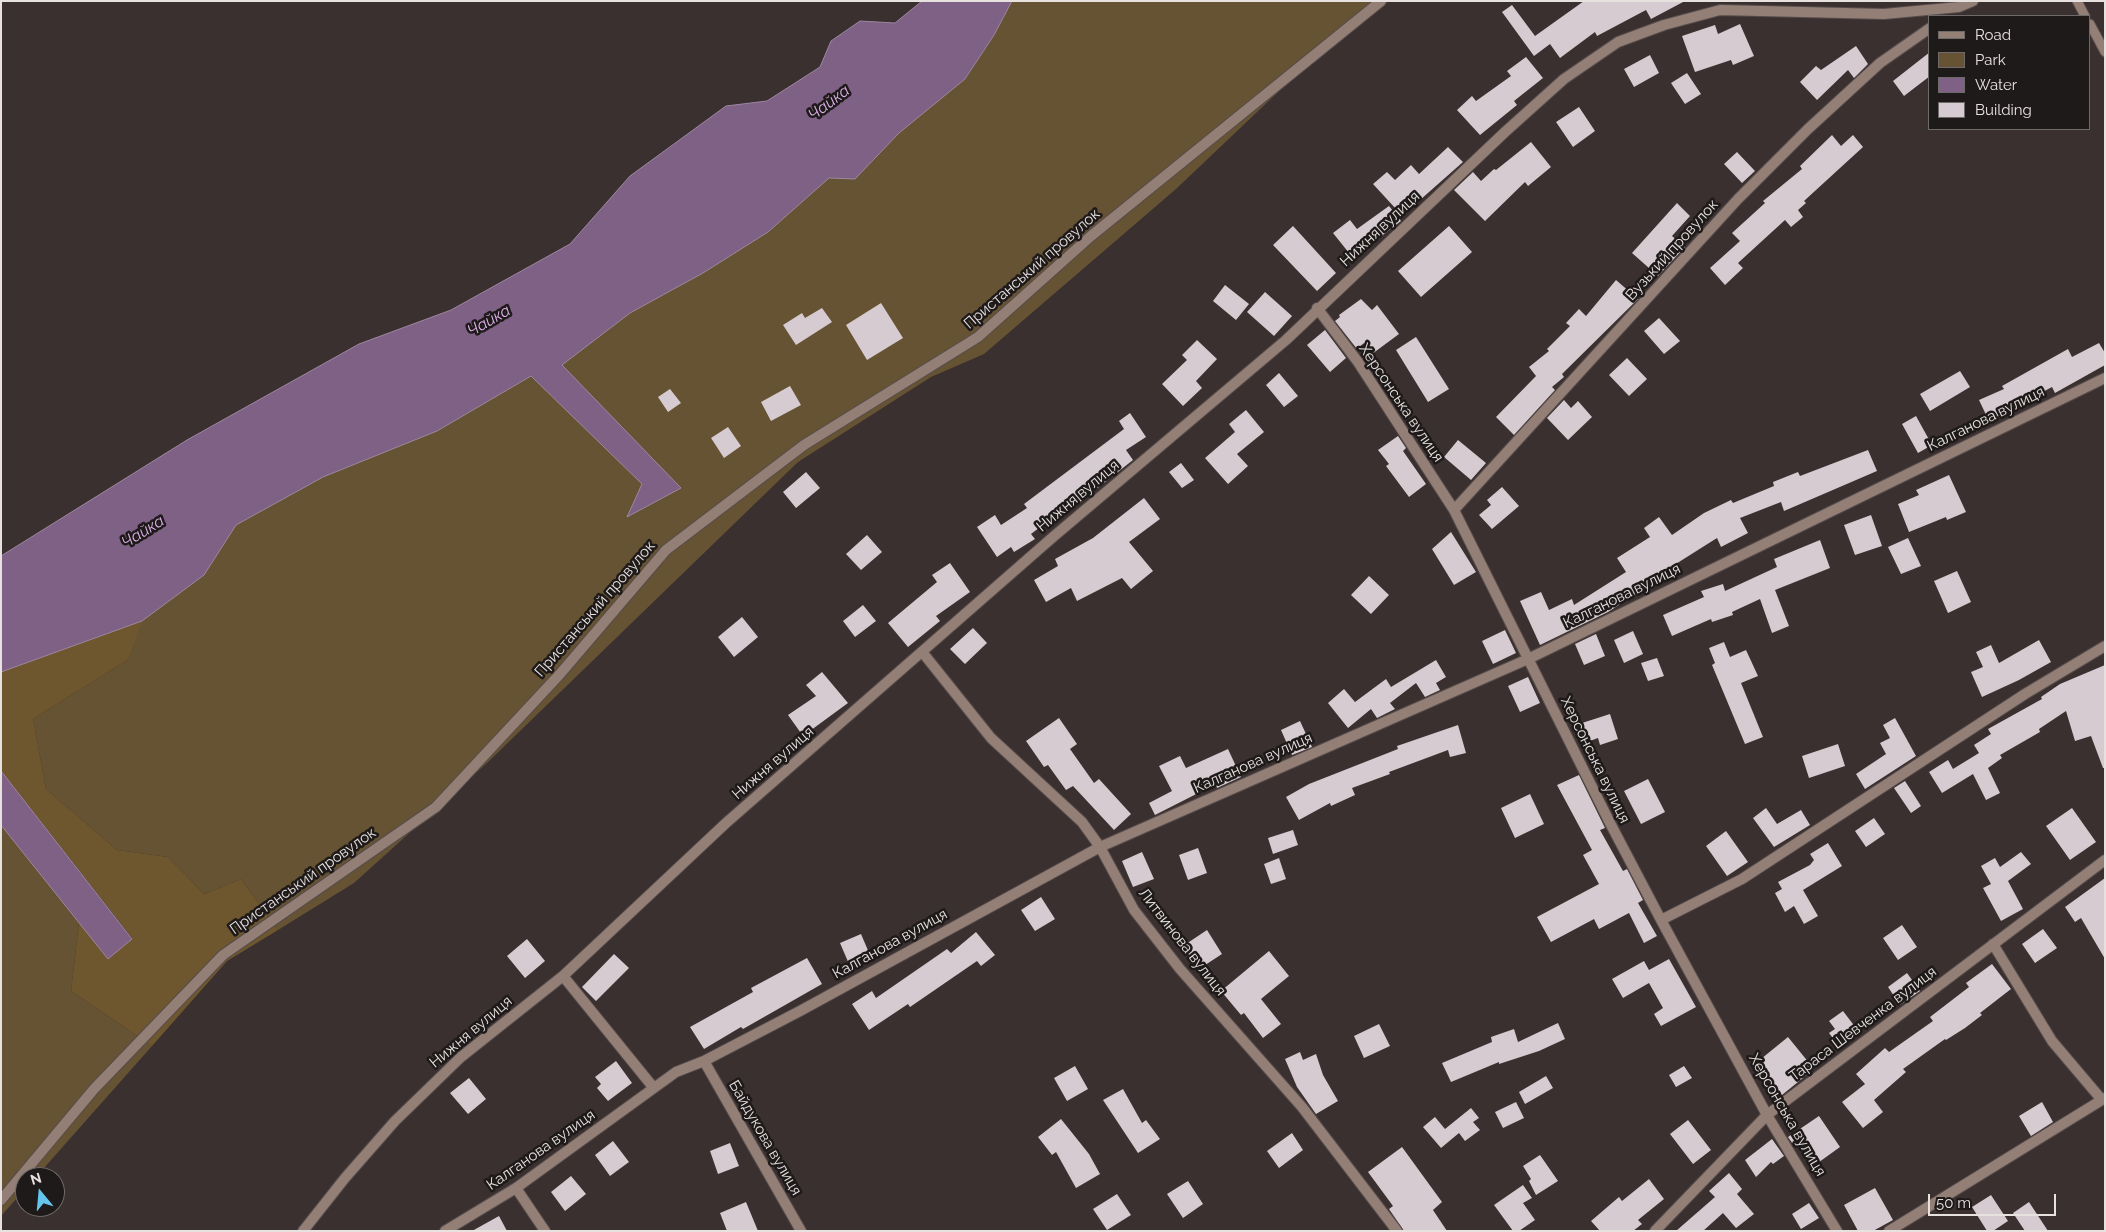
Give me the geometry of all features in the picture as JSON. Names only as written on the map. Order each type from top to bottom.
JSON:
[{"type":"street","name":"Пристанський провулок","points":[[1,1200],[94,1089],[223,955],[436,807],[560,674],[666,550],[804,445],[978,337],[1091,236],[1381,1]]},
{"type":"street","name":"Нижня вулиця","points":[[303,1231],[345,1178],[395,1121],[461,1057],[563,976],[726,823],[923,653],[1053,537],[1286,340],[1317,308],[1564,78],[1618,42],[1664,25],[1720,10],[1884,14],[1959,8],[1973,1]]},
{"type":"street","points":[[1948,15],[1959,8]]},
{"type":"street","name":"Вузький провулок","points":[[1454,510],[1738,199],[1808,129],[1880,63],[1928,29]]},
{"type":"street","name":"Херсонська вулиця","points":[[1317,308],[1358,362],[1454,510],[1610,823],[1661,920],[1767,1115],[1837,1231]]},
{"type":"street","name":"Калганова вулиця","points":[[445,1231],[516,1188],[676,1072],[704,1061],[800,1012],[1100,847],[1528,659],[2105,378]]},
{"type":"street","points":[[1661,920],[1742,879],[2025,694],[2105,646]]},
{"type":"street","name":"Литвинова вулиця","points":[[923,653],[991,738],[1082,822],[1100,847],[1134,910],[1180,969],[1302,1107],[1397,1231]]},
{"type":"street","name":"Тараса Шевченка вулиця","points":[[1655,1231],[1767,1115],[2105,860]]},
{"type":"street","points":[[1889,1231],[2103,1099],[2052,1041],[1993,944]]},
{"type":"street","points":[[563,976],[653,1088]]},
{"type":"street","name":"Байдукова вулиця","points":[[704,1061],[801,1231]]},
{"type":"street","points":[[516,1188],[545,1231]]},
{"type":"lane","points":[[2077,1],[2084,15]]},
{"type":"lane","points":[[2091,26],[2105,52]]},
{"type":"green space","points":[[1012,1],[1374,1],[1176,189],[984,354],[931,377],[798,462],[488,762],[354,883],[278,930],[241,879],[204,894],[168,857],[117,850],[46,789],[33,719],[129,659],[141,622],[1,672],[1,601],[966,78],[994,35]]},
{"type":"green space","points":[[1,825],[79,922],[71,991],[152,1046],[45,1167],[15,1167],[15,1200],[1,1216]]},
{"type":"shaded area","points":[[142,621],[129,659],[33,719],[46,789],[117,850],[168,857],[204,894],[241,879],[278,930],[227,961],[152,1046],[71,991],[79,922],[108,959],[132,938],[1,771],[1,672]]},
{"type":"water","name":"Чайка","points":[[922,1],[1012,1],[994,35],[965,79],[899,133],[855,179],[829,178],[768,232],[703,273],[630,313],[562,365],[681,488],[627,517],[642,484],[531,376],[437,431],[323,477],[236,525],[204,575],[142,621],[1,672],[1,556],[187,440],[359,344],[451,310],[570,244],[630,176],[726,106],[767,101],[820,67],[831,41],[860,21],[895,23]]},
{"type":"water","points":[[1,771],[132,939],[108,959],[1,825]]},
{"type":"building","points":[[1584,1],[1685,1],[1651,19],[1646,10],[1597,36],[1595,32],[1560,58],[1550,44],[1534,56],[1502,12],[1512,5],[1535,36]]},
{"type":"building","points":[[1740,24],[1754,56],[1733,65],[1731,60],[1695,72],[1682,36],[1715,25],[1718,34]]},
{"type":"building","points":[[1856,46],[1868,64],[1854,78],[1848,70],[1817,100],[1800,82],[1816,66],[1821,70]]},
{"type":"building","points":[[1928,54],[1928,78],[1904,96],[1893,81]]},
{"type":"building","points":[[1650,55],[1659,73],[1634,87],[1624,69]]},
{"type":"building","points":[[1526,57],[1543,78],[1514,101],[1517,105],[1480,135],[1457,110],[1472,96],[1476,101],[1511,76],[1507,71]]},
{"type":"building","points":[[1687,73],[1701,94],[1685,104],[1671,83]]},
{"type":"building","points":[[1579,107],[1595,131],[1573,147],[1556,122]]},
{"type":"building","points":[[1832,135],[1841,146],[1853,135],[1863,147],[1804,201],[1806,203],[1798,210],[1803,217],[1791,227],[1785,220],[1738,263],[1743,268],[1725,285],[1710,268],[1740,241],[1732,233],[1765,203],[1763,201],[1802,169],[1800,166]]},
{"type":"building","points":[[1531,142],[1551,167],[1528,186],[1525,182],[1485,221],[1454,190],[1473,172],[1481,181]]},
{"type":"building","points":[[1448,147],[1463,162],[1420,200],[1413,192],[1396,209],[1373,184],[1387,172],[1395,180],[1411,165],[1419,174]]},
{"type":"building","points":[[1737,152],[1755,171],[1742,183],[1724,164]]},
{"type":"building","points":[[1677,203],[1690,216],[1672,236],[1685,247],[1658,276],[1632,253]]},
{"type":"building","points":[[1389,206],[1401,221],[1353,258],[1333,233],[1350,220],[1357,229]]},
{"type":"building","points":[[1293,226],[1336,273],[1317,291],[1273,245]]},
{"type":"building","points":[[1449,226],[1472,252],[1421,297],[1398,271]]},
{"type":"building","points":[[1616,280],[1638,299],[1562,374],[1564,377],[1552,387],[1555,390],[1514,435],[1496,417],[1536,376],[1529,367],[1549,351],[1547,349],[1570,326],[1566,323],[1579,309],[1586,316]]},
{"type":"building","points":[[1225,285],[1249,304],[1236,320],[1213,301]]},
{"type":"building","points":[[1265,292],[1292,316],[1274,336],[1247,312]]},
{"type":"building","points":[[1361,299],[1372,310],[1377,305],[1399,334],[1372,354],[1364,343],[1357,349],[1335,321],[1340,317],[1339,315]]},
{"type":"building","points":[[881,303],[903,338],[867,360],[846,325]]},
{"type":"building","points":[[822,308],[832,322],[796,345],[783,325],[802,313],[805,318]]},
{"type":"building","points":[[1659,318],[1680,341],[1664,354],[1644,331]]},
{"type":"building","points":[[1325,330],[1346,358],[1330,372],[1307,345]]},
{"type":"building","points":[[1416,337],[1449,389],[1428,402],[1396,350]]},
{"type":"building","points":[[1197,340],[1217,359],[1196,381],[1202,388],[1183,406],[1162,384],[1187,360],[1182,355]]},
{"type":"building","points":[[2099,343],[2105,353],[2105,365],[2055,393],[2052,387],[1989,421],[1979,400],[2004,389],[2002,386],[2068,349],[2072,357]]},
{"type":"building","points":[[1627,358],[1647,379],[1629,396],[1609,375]]},
{"type":"building","points":[[1960,371],[1970,387],[1930,411],[1920,394]]},
{"type":"building","points":[[1279,373],[1298,396],[1284,407],[1266,385]]},
{"type":"building","points":[[790,386],[801,405],[771,421],[761,402]]},
{"type":"building","points":[[670,389],[681,403],[668,412],[658,397]]},
{"type":"building","points":[[1564,400],[1571,408],[1578,401],[1592,417],[1568,440],[1547,418]]},
{"type":"building","points":[[1246,410],[1264,432],[1237,454],[1248,466],[1228,484],[1205,458],[1235,432],[1229,424]]},
{"type":"building","points":[[1130,413],[1146,437],[1126,450],[1133,460],[1076,505],[1073,502],[1031,534],[1035,539],[1014,552],[1011,547],[997,557],[977,527],[995,515],[1001,525],[1027,508],[1024,504],[1124,429],[1119,421]]},
{"type":"building","points":[[1916,416],[1932,445],[1918,453],[1902,424]]},
{"type":"building","points":[[728,427],[741,446],[724,458],[711,438]]},
{"type":"building","points":[[1398,436],[1406,448],[1403,451],[1426,484],[1409,497],[1386,466],[1389,464],[1378,450]]},
{"type":"building","points":[[1458,440],[1486,463],[1471,480],[1444,457]]},
{"type":"building","points":[[1868,450],[1877,471],[1784,511],[1781,502],[1740,518],[1748,533],[1721,547],[1717,538],[1652,579],[1656,584],[1640,594],[1639,592],[1608,612],[1540,645],[1520,601],[1541,592],[1549,610],[1572,599],[1574,605],[1626,572],[1617,558],[1650,537],[1644,528],[1659,517],[1672,535],[1704,513],[1731,500],[1733,503],[1774,486],[1773,482],[1798,472],[1800,476]]},
{"type":"building","points":[[1181,463],[1194,480],[1182,488],[1169,472]]},
{"type":"building","points":[[806,472],[820,488],[796,508],[783,492]]},
{"type":"building","points":[[1949,475],[1966,512],[1947,520],[1946,517],[1909,532],[1898,504],[1919,495],[1916,490]]},
{"type":"building","points":[[1502,487],[1519,506],[1492,529],[1479,515],[1491,505],[1487,500]]},
{"type":"building","points":[[1144,498],[1160,519],[1129,542],[1153,571],[1131,589],[1122,578],[1077,601],[1071,588],[1046,602],[1034,580],[1058,566],[1055,559],[1093,538]]},
{"type":"building","points":[[1871,515],[1882,546],[1855,555],[1844,525]]},
{"type":"building","points":[[1451,532],[1476,572],[1454,585],[1432,549]]},
{"type":"building","points":[[867,535],[882,552],[861,570],[846,554]]},
{"type":"building","points":[[1908,538],[1921,566],[1901,574],[1888,547]]},
{"type":"building","points":[[1820,540],[1830,568],[1775,590],[1789,626],[1772,633],[1760,599],[1732,612],[1733,615],[1712,622],[1711,619],[1672,636],[1663,615],[1704,597],[1701,591],[1723,584],[1725,591],[1777,567],[1774,559]]},
{"type":"building","points":[[950,563],[970,592],[936,616],[940,621],[908,647],[888,623],[937,582],[932,575]]},
{"type":"building","points":[[1957,571],[1971,602],[1948,613],[1934,581]]},
{"type":"building","points":[[1369,576],[1389,595],[1371,614],[1351,595]]},
{"type":"building","points":[[863,605],[876,621],[855,637],[843,621]]},
{"type":"building","points":[[742,617],[758,637],[734,657],[718,637]]},
{"type":"building","points":[[973,628],[987,643],[965,664],[950,649]]},
{"type":"building","points":[[1505,630],[1516,653],[1493,664],[1482,641]]},
{"type":"building","points":[[1633,631],[1643,654],[1624,663],[1614,640]]},
{"type":"building","points":[[1596,634],[1605,656],[1584,665],[1575,644]]},
{"type":"building","points":[[2039,640],[2051,662],[2019,680],[1982,697],[1971,672],[1983,667],[1976,652],[1991,645],[1999,663]]},
{"type":"building","points":[[1724,642],[1730,657],[1746,650],[1758,676],[1741,683],[1763,737],[1745,744],[1712,665],[1715,663],[1709,648]]},
{"type":"building","points":[[1657,658],[1664,676],[1648,681],[1641,663]]},
{"type":"building","points":[[1436,660],[1446,677],[1436,683],[1440,690],[1425,697],[1416,683],[1390,703],[1395,709],[1377,718],[1371,709],[1348,728],[1328,703],[1344,689],[1355,702],[1386,679],[1391,687]]},
{"type":"building","points":[[2105,665],[2105,768],[2103,768],[2091,736],[2075,741],[2066,711],[2039,729],[2040,732],[2000,755],[2002,758],[1988,768],[2000,793],[1986,800],[1973,774],[1942,793],[1929,772],[1948,760],[1953,769],[1979,753],[1974,745],[1991,734],[1988,729],[2042,699],[2041,697],[2060,684]]},
{"type":"building","points":[[822,672],[848,703],[803,736],[788,715],[816,696],[806,685]]},
{"type":"building","points":[[1528,677],[1540,703],[1520,712],[1508,686]]},
{"type":"building","points":[[1610,714],[1618,739],[1600,745],[1598,738],[1587,742],[1582,723]]},
{"type":"building","points":[[1059,718],[1077,744],[1070,749],[1094,783],[1099,779],[1131,814],[1114,830],[1073,786],[1066,790],[1048,765],[1044,767],[1026,741]]},
{"type":"building","points":[[1895,718],[1916,756],[1865,789],[1856,774],[1886,754],[1880,743],[1890,738],[1883,725]]},
{"type":"building","points":[[1300,721],[1312,747],[1292,755],[1281,730]]},
{"type":"building","points":[[1458,725],[1466,753],[1450,757],[1448,750],[1389,772],[1390,774],[1352,788],[1355,795],[1331,806],[1330,803],[1299,820],[1286,797],[1309,784],[1398,749],[1397,746]]},
{"type":"building","points":[[1838,744],[1845,766],[1809,778],[1802,756]]},
{"type":"building","points":[[1228,749],[1241,777],[1217,788],[1216,784],[1155,815],[1149,803],[1172,791],[1159,766],[1180,756],[1186,768]]},
{"type":"building","points":[[1579,775],[1605,828],[1600,830],[1623,871],[1627,869],[1643,900],[1638,903],[1657,936],[1644,943],[1629,913],[1599,929],[1594,919],[1551,942],[1537,917],[1599,884],[1583,855],[1592,850],[1557,785]]},
{"type":"building","points":[[1648,779],[1665,812],[1641,824],[1624,791]]},
{"type":"building","points":[[1905,781],[1921,806],[1911,813],[1894,788]]},
{"type":"building","points":[[1530,794],[1544,824],[1515,838],[1501,808]]},
{"type":"building","points":[[1766,808],[1777,824],[1801,810],[1810,825],[1774,847],[1753,818]]},
{"type":"building","points":[[2072,808],[2096,842],[2070,860],[2046,826]]},
{"type":"building","points":[[1874,818],[1885,834],[1866,847],[1855,831]]},
{"type":"building","points":[[1293,830],[1298,845],[1273,854],[1268,838]]},
{"type":"building","points":[[1726,831],[1748,862],[1727,876],[1706,846]]},
{"type":"building","points":[[1828,843],[1842,866],[1803,890],[1818,916],[1804,924],[1794,906],[1785,912],[1775,893],[1782,889],[1778,882],[1810,865],[1814,860],[1810,854]]},
{"type":"building","points":[[1198,848],[1207,873],[1188,880],[1179,855]]},
{"type":"building","points":[[1142,852],[1154,879],[1133,887],[1122,861]]},
{"type":"building","points":[[2021,852],[2031,864],[2008,881],[2023,909],[2001,921],[1983,888],[1991,884],[1981,866],[1995,858],[2000,867]]},
{"type":"building","points":[[1279,858],[1286,879],[1271,884],[1264,864]]},
{"type":"building","points":[[2105,878],[2105,959],[2081,918],[2075,922],[2065,907]]},
{"type":"building","points":[[1041,897],[1055,919],[1035,931],[1021,910]]},
{"type":"building","points":[[1902,925],[1917,947],[1898,960],[1883,938]]},
{"type":"building","points":[[2043,929],[2057,948],[2035,963],[2022,944]]},
{"type":"building","points":[[1207,930],[1222,954],[1199,969],[1183,946]]},
{"type":"building","points":[[976,932],[995,955],[981,966],[977,961],[910,1007],[908,1004],[869,1030],[852,1004],[872,991],[876,998],[947,949],[951,953]]},
{"type":"building","points":[[861,934],[870,955],[849,964],[840,943]]},
{"type":"building","points":[[527,939],[545,961],[525,978],[507,956]]},
{"type":"building","points":[[1269,951],[1289,976],[1261,999],[1281,1024],[1263,1038],[1244,1013],[1241,1015],[1221,991]]},
{"type":"building","points":[[614,954],[629,968],[596,1001],[582,987]]},
{"type":"building","points":[[807,958],[822,984],[704,1049],[690,1027],[753,992],[751,988]]},
{"type":"building","points":[[1669,959],[1696,1007],[1661,1026],[1654,1014],[1663,1008],[1649,983],[1623,998],[1612,979],[1644,961],[1649,970]]},
{"type":"building","points":[[1992,964],[2011,989],[1980,1013],[1982,1015],[1965,1028],[1945,1039],[1903,1069],[1906,1072],[1874,1100],[1883,1112],[1863,1128],[1842,1102],[1865,1084],[1856,1074],[1885,1048],[1889,1052],[1933,1021],[1930,1017],[1969,987],[1966,983]]},
{"type":"building","points":[[1907,973],[1920,991],[1900,1005],[1888,987]]},
{"type":"building","points":[[1843,1011],[1859,1032],[1839,1046],[1829,1033],[1835,1029],[1829,1021]]},
{"type":"building","points":[[1558,1023],[1565,1039],[1539,1051],[1499,1064],[1499,1062],[1451,1082],[1442,1063],[1492,1042],[1491,1037],[1514,1029],[1518,1042]]},
{"type":"building","points":[[1379,1024],[1390,1046],[1364,1058],[1354,1036]]},
{"type":"building","points":[[1788,1037],[1814,1069],[1782,1095],[1756,1063]]},
{"type":"building","points":[[1300,1052],[1303,1060],[1316,1054],[1323,1075],[1338,1101],[1316,1114],[1297,1087],[1285,1059]]},
{"type":"building","points":[[616,1061],[632,1083],[608,1101],[597,1088],[601,1084],[595,1077]]},
{"type":"building","points":[[1075,1066],[1088,1089],[1067,1101],[1054,1078]]},
{"type":"building","points":[[1684,1066],[1692,1078],[1676,1087],[1669,1075]]},
{"type":"building","points":[[1546,1076],[1553,1088],[1525,1104],[1519,1092]]},
{"type":"building","points":[[469,1078],[486,1099],[468,1114],[450,1093]]},
{"type":"building","points":[[1123,1089],[1142,1123],[1146,1120],[1160,1139],[1138,1153],[1103,1100]]},
{"type":"building","points":[[1516,1102],[1524,1118],[1503,1128],[1495,1112]]},
{"type":"building","points":[[2042,1102],[2053,1122],[2031,1136],[2019,1116]]},
{"type":"building","points":[[1471,1108],[1479,1118],[1473,1122],[1480,1130],[1465,1141],[1459,1133],[1441,1148],[1423,1127],[1435,1117],[1445,1129]]},
{"type":"building","points":[[1819,1116],[1840,1147],[1815,1165],[1800,1143],[1795,1147],[1788,1137]]},
{"type":"building","points":[[1061,1119],[1089,1154],[1100,1174],[1076,1188],[1056,1152],[1052,1155],[1038,1137]]},
{"type":"building","points":[[1688,1120],[1711,1150],[1693,1164],[1670,1134]]},
{"type":"building","points":[[1292,1133],[1303,1150],[1279,1168],[1267,1151]]},
{"type":"building","points":[[1772,1139],[1784,1156],[1773,1164],[1771,1162],[1756,1177],[1745,1160]]},
{"type":"building","points":[[613,1141],[629,1162],[610,1176],[595,1155]]},
{"type":"building","points":[[730,1143],[739,1166],[718,1174],[710,1151]]},
{"type":"building","points":[[1402,1147],[1442,1202],[1433,1210],[1447,1231],[1404,1231],[1389,1209],[1393,1206],[1368,1172]]},
{"type":"building","points":[[1540,1155],[1558,1181],[1536,1195],[1529,1181],[1531,1179],[1523,1166]]},
{"type":"building","points":[[1729,1173],[1742,1189],[1737,1194],[1754,1214],[1736,1228],[1723,1213],[1703,1231],[1676,1231],[1715,1197],[1709,1191]]},
{"type":"building","points":[[571,1176],[586,1194],[565,1211],[551,1192]]},
{"type":"building","points":[[1649,1179],[1664,1199],[1638,1220],[1642,1224],[1633,1231],[1600,1231],[1591,1221],[1619,1197],[1622,1201]]},
{"type":"building","points":[[1188,1181],[1203,1204],[1183,1218],[1167,1194]]},
{"type":"building","points":[[1523,1185],[1532,1198],[1523,1203],[1535,1220],[1519,1231],[1513,1231],[1494,1205]]},
{"type":"building","points":[[1875,1188],[1893,1220],[1873,1231],[1858,1231],[1844,1205]]},
{"type":"building","points":[[1117,1194],[1131,1215],[1107,1230],[1093,1209]]},
{"type":"building","points":[[1991,1195],[2008,1221],[1993,1231],[1987,1231],[1972,1207]]},
{"type":"building","points":[[746,1202],[758,1231],[727,1231],[720,1213]]},
{"type":"building","points":[[2029,1202],[2048,1231],[2025,1231],[2013,1213]]},
{"type":"building","points":[[1809,1203],[1819,1218],[1801,1229],[1792,1214]]},
{"type":"building","points":[[499,1216],[507,1231],[472,1231]]}]
